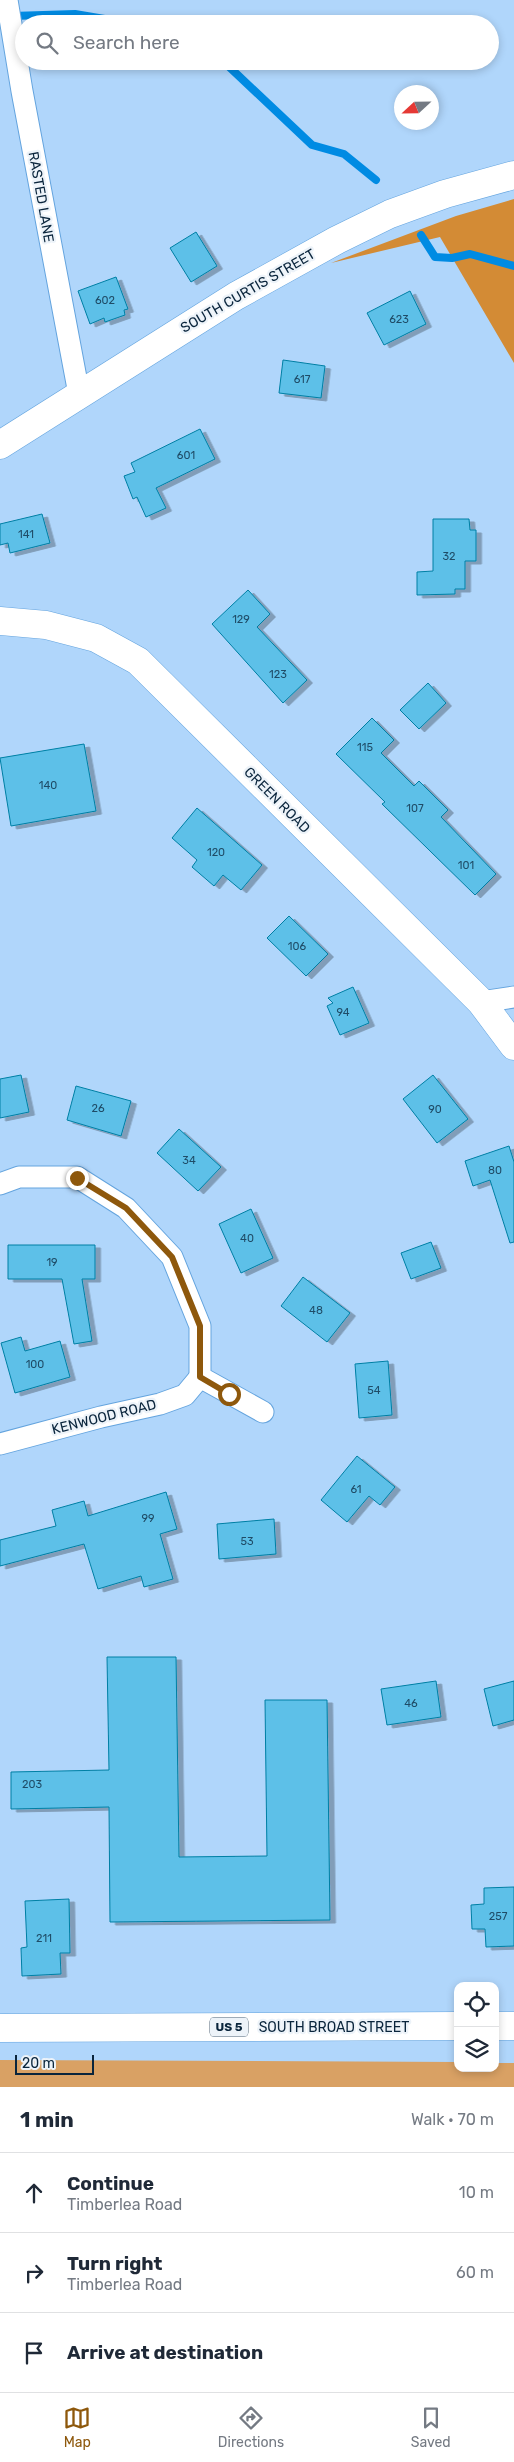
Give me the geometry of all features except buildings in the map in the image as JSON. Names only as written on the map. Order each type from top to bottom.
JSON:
[{"type":"street","name":"RASTED LANE","points":[[7,0],[15,50]]},
{"type":"street","name":"RASTED LANE","points":[[19,70],[79,394]]},
{"type":"street","name":"SOUTH CURTIS STREET","points":[[0,445],[236,296],[337,240],[390,214],[514,175]]},
{"type":"street","name":"GREEN ROAD","points":[[0,621],[46,624],[96,638],[138,661],[481,1002],[514,1046]]},
{"type":"street","points":[[481,1002],[514,997]]},
{"type":"street","points":[[9,1180],[77,1178],[126,1208],[172,1257],[200,1326],[200,1377],[263,1412]]},
{"type":"street","name":"KENWOOD ROAD","points":[[0,1444],[101,1417],[160,1404],[185,1395],[200,1377]]},
{"type":"street","name":"SOUTH BROAD STREET","points":[[0,2028],[454,2026]]},
{"type":"street","points":[[499,2026],[514,2026]]},
{"type":"shaded area","points":[[514,199],[514,363],[440,237],[331,263],[456,216]]},
{"type":"shaded area","points":[[0,2060],[454,2062],[454,2072],[499,2072],[499,2063],[514,2063],[514,2087],[0,2087]]},
{"type":"waterway","points":[[44,15],[81,15]]},
{"type":"waterway","points":[[233,70],[312,145],[344,154],[376,180]]},
{"type":"waterway","points":[[421,235],[435,257],[452,258],[470,254],[514,266]]},
{"type":"route","points":[[77,1178],[126,1208],[172,1257],[200,1326],[200,1377],[229,1394]]}]
